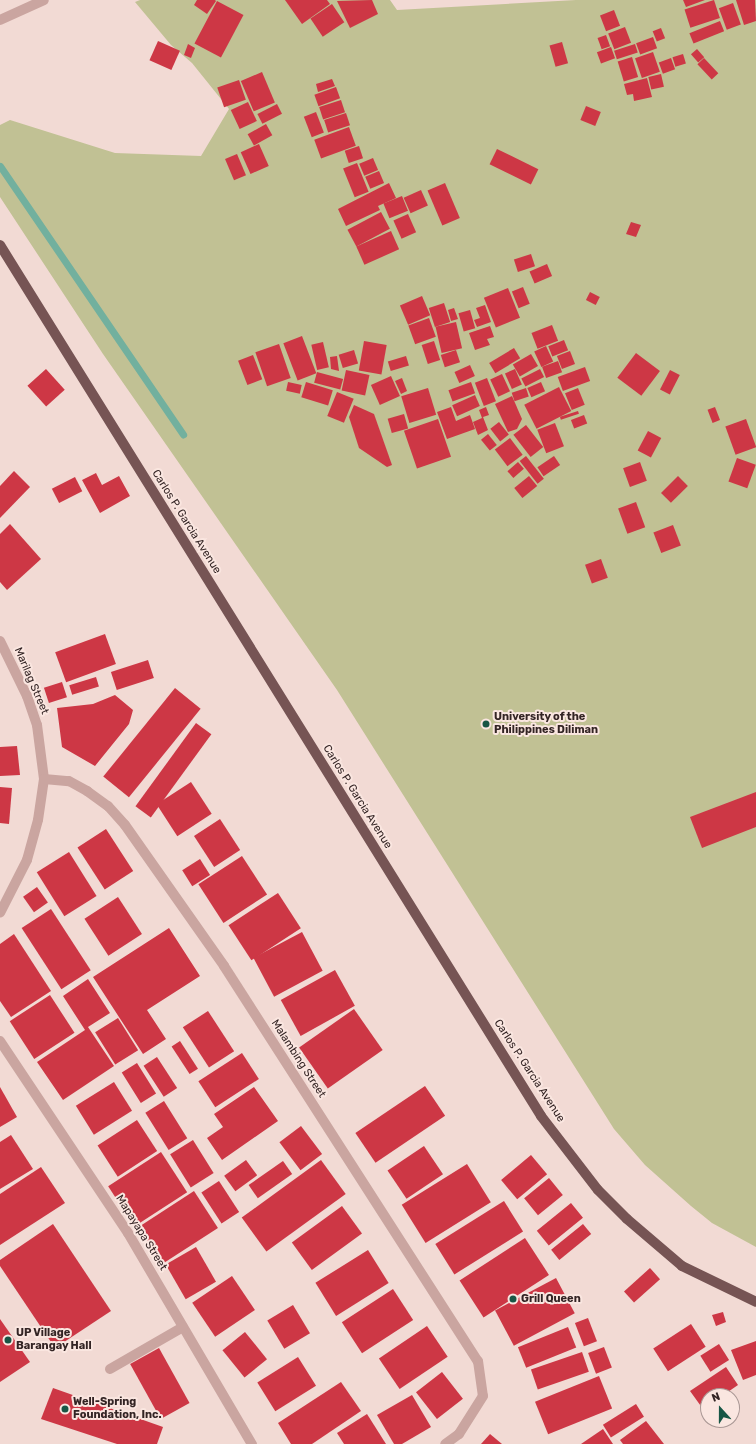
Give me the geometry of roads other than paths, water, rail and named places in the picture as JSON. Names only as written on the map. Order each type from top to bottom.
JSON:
[{"type":"main road","name":"Carlos P. Garcia Avenue","points":[[0,245],[541,1116],[598,1190],[627,1219],[682,1266],[742,1297],[756,1302]]},
{"type":"main road","points":[[742,1297],[756,1310]]},
{"type":"street","points":[[0,20],[44,0]]},
{"type":"street","name":"Marilag Street","points":[[0,641],[24,690],[37,725],[44,779],[38,820],[27,860],[0,913]]},
{"type":"street","name":"Malambing Street","points":[[44,779],[69,781],[108,806],[164,878],[478,1361],[482,1396],[459,1434],[445,1444]]},
{"type":"street","name":"Mapayapa Street","points":[[0,1041],[128,1233],[252,1444]]},
{"type":"street","points":[[110,1369],[183,1327]]},
{"type":"waterway","points":[[0,166],[183,434]]},
{"type":"place","name":"University of the Philippines Diliman","points":[[486,724]]},
{"type":"place","name":"Grill Queen","points":[[513,1299]]},
{"type":"place","name":"UP Village Barangay Hall","points":[[8,1340]]},
{"type":"place","name":"Well-Spring Foundation, Inc.","points":[[65,1409]]}]
